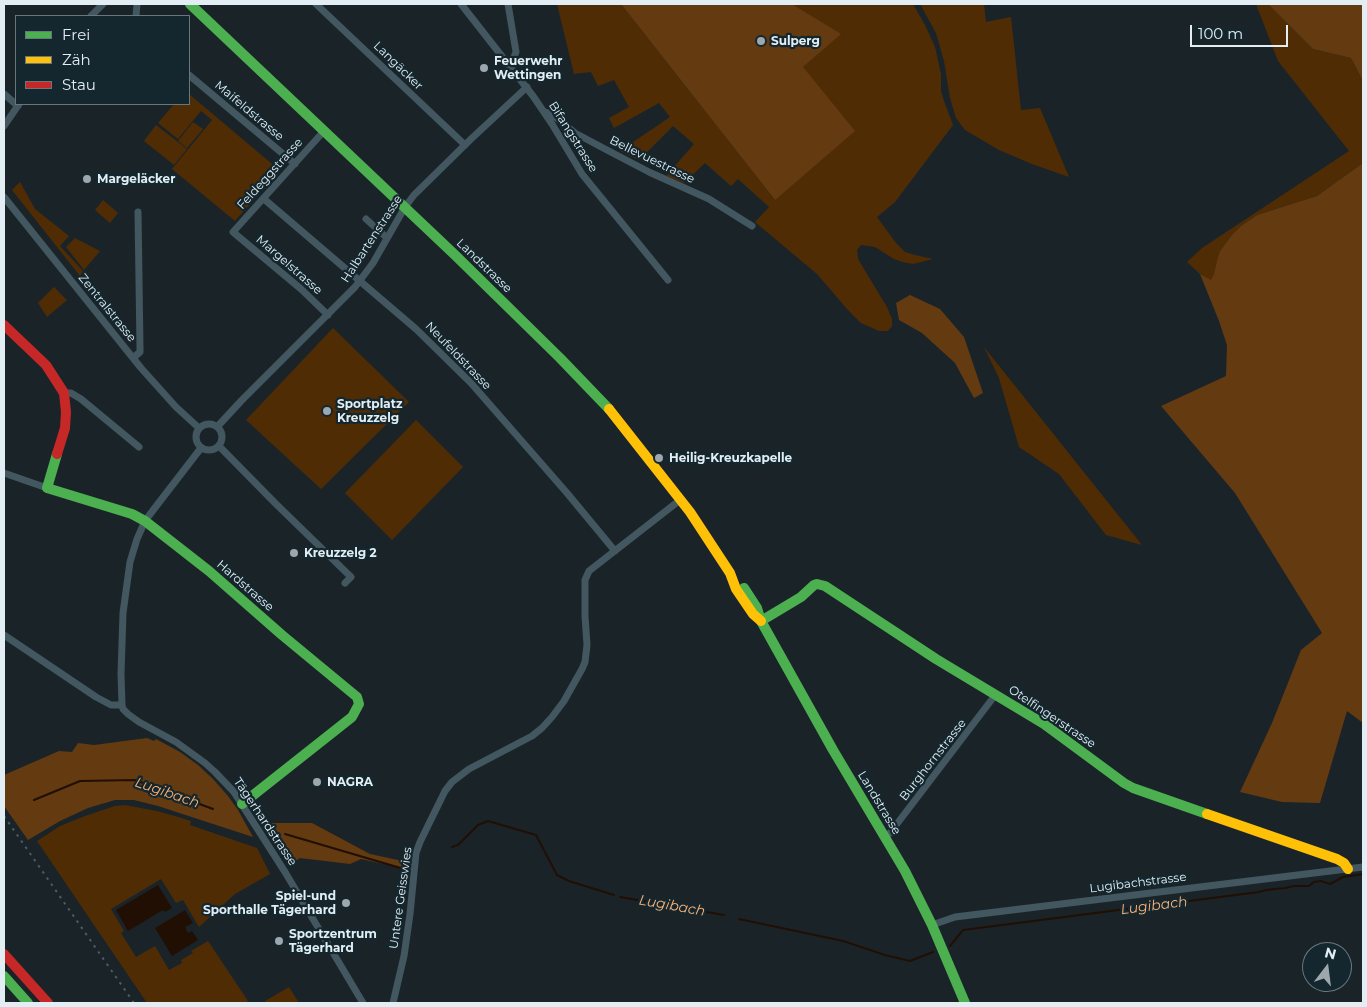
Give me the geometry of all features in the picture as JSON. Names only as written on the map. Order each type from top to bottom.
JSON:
[{"type":"main road","name":"Landstrasse","points":[[190,4],[530,328],[607,407],[680,500],[730,573],[742,586],[757,608],[762,621],[833,750],[905,871],[932,925],[966,1003]]},
{"type":"main road","points":[[4,325],[46,366],[64,393],[65,428],[47,488]]},
{"type":"main road","name":"Hardstrasse","points":[[47,488],[132,514],[145,521],[209,571],[358,698],[359,704],[352,717],[242,804]]},
{"type":"main road","name":"Otelfingerstrasse","points":[[762,621],[801,597],[811,586],[821,584],[936,659],[1044,724],[1124,784],[1337,859],[1344,863],[1348,869]]},
{"type":"main road","points":[[4,954],[48,1003]]},
{"type":"main road","points":[[4,976],[26,1003]]},
{"type":"street","points":[[92,15],[103,4]]},
{"type":"street","name":"Langäcker","points":[[316,4],[465,145]]},
{"type":"street","name":"Bifangstrasse","points":[[462,4],[527,87],[582,174],[668,280]]},
{"type":"street","points":[[508,4],[516,52],[509,64]]},
{"type":"street","name":"Maifeldstrasse","points":[[190,76],[295,164]]},
{"type":"street","name":"Halbartenstrasse","points":[[217,427],[355,287],[414,195],[527,87]]},
{"type":"street","points":[[4,94],[15,102]]},
{"type":"street","points":[[4,126],[19,105]]},
{"type":"street","name":"Bellevuestrasse","points":[[544,112],[552,114],[575,133],[649,172],[709,199],[752,226]]},
{"type":"street","name":"Feldeggstrasse","points":[[233,232],[324,131]]},
{"type":"street","name":"Zentralstrasse","points":[[4,197],[133,358],[176,407],[199,428]]},
{"type":"street","name":"Neufeldstrasse","points":[[264,199],[416,329],[471,383],[615,551]]},
{"type":"street","points":[[133,358],[140,352],[138,212]]},
{"type":"street","points":[[366,219],[387,238]]},
{"type":"street","name":"Margelstrasse","points":[[233,232],[301,289],[328,315]]},
{"type":"street","points":[[64,393],[71,393],[81,398],[139,447]]},
{"type":"street","points":[[206,424],[217,427],[222,434],[219,446],[210,450],[200,448],[195,438],[199,428],[206,424]]},
{"type":"street","points":[[219,446],[351,577],[345,584]]},
{"type":"street","points":[[122,705],[121,644],[124,594],[137,538],[145,521],[200,448]]},
{"type":"street","points":[[4,473],[47,488]]},
{"type":"street","name":"Untere Geisswies","points":[[393,1003],[404,956],[416,853],[445,791],[452,782],[469,769],[532,736],[552,718],[564,702],[585,662],[587,645],[586,575],[680,500]]},
{"type":"street","name":"Tägerhardstrasse","points":[[4,635],[96,697],[111,705],[122,705],[123,709],[139,722],[176,742],[205,762],[224,781],[242,804],[363,1003]]},
{"type":"street","name":"Burghornstrasse","points":[[884,836],[890,833],[996,694]]},
{"type":"street","name":"Lugibachstrasse","points":[[932,925],[955,917],[1363,867]]},
{"type":"shaded area","points":[[557,4],[621,4],[775,200],[803,67],[840,34],[792,4],[913,4],[935,47],[941,74],[941,91],[953,125],[895,202],[877,217],[905,252],[933,259],[913,264],[894,259],[875,247],[861,245],[857,250],[858,259],[887,307],[892,319],[892,326],[888,331],[879,331],[861,323],[817,274],[755,222],[769,207],[738,179],[731,186],[705,163],[684,183],[666,176],[694,144],[673,126],[639,160],[620,151],[670,117],[659,103],[614,128],[609,118],[629,107],[614,80],[598,86],[591,72],[574,74]]},
{"type":"shaded area","points":[[621,4],[792,4],[841,34],[803,67],[855,131],[775,200]]},
{"type":"shaded area","points":[[920,4],[984,4],[986,22],[1011,17],[1021,110],[1040,108],[1069,177],[999,150],[965,130],[956,118],[950,98],[944,61],[936,33]]},
{"type":"shaded area","points":[[1256,4],[1268,4],[1313,49],[1351,58],[1363,81],[1363,163],[1317,196],[1257,215],[1241,226],[1220,251],[1211,281],[1187,262],[1202,248],[1349,151],[1278,61]]},
{"type":"shaded area","points":[[1268,4],[1363,4],[1363,81],[1351,58],[1313,49]]},
{"type":"shaded area","points":[[190,95],[278,169],[276,174],[235,221],[172,169],[212,120],[201,111],[178,139],[158,123],[173,105],[190,105]]},
{"type":"shaded area","points":[[193,122],[203,129],[187,148],[178,141]]},
{"type":"shaded area","points":[[156,125],[187,149],[174,165],[144,141]]},
{"type":"shaded area","points":[[1363,163],[1363,723],[1347,711],[1320,803],[1282,802],[1240,792],[1272,723],[1301,650],[1322,633],[1235,493],[1161,406],[1226,376],[1227,345],[1200,274],[1211,280],[1220,251],[1231,236],[1257,215],[1317,196]]},
{"type":"shaded area","points":[[20,182],[35,209],[69,236],[60,246],[83,271],[80,276],[12,190]]},
{"type":"shaded area","points":[[103,200],[118,213],[110,223],[95,210]]},
{"type":"shaded area","points":[[75,238],[100,251],[84,270],[66,247]]},
{"type":"shaded area","points":[[54,287],[67,300],[47,317],[38,303]]},
{"type":"shaded area","points":[[910,295],[940,309],[964,337],[983,393],[974,398],[955,363],[922,333],[899,320],[896,303]]},
{"type":"shaded area","name":"Sportplatz Kreuzzelg","points":[[333,328],[409,402],[321,489],[246,420]]},
{"type":"shaded area","points":[[984,347],[1142,545],[1106,535],[1059,474],[1019,447],[999,378]]},
{"type":"shaded area","name":"Sportplatz Kreuzzelg","points":[[416,420],[463,467],[392,540],[345,493]]},
{"type":"shaded area","points":[[147,738],[154,741],[156,739],[180,752],[213,779],[238,810],[253,837],[158,806],[134,800],[115,800],[88,808],[60,821],[28,840],[4,806],[4,775],[59,751],[72,752],[78,743],[94,745]]},
{"type":"shaded area","points":[[125,805],[157,811],[191,821],[190,825],[257,848],[270,874],[235,894],[199,927],[183,900],[176,903],[161,879],[111,909],[124,931],[121,933],[136,957],[155,946],[169,970],[182,963],[181,960],[193,953],[191,951],[208,941],[248,1001],[245,1003],[147,1003],[37,841],[60,826],[115,806]]},
{"type":"shaded area","points":[[263,823],[312,823],[370,854],[412,863],[412,870],[361,859],[350,864],[300,858],[291,864]]},
{"type":"shaded area","points":[[158,885],[172,908],[165,912],[163,910],[128,931],[116,910]]},
{"type":"shaded area","points":[[185,910],[193,923],[185,927],[188,933],[192,931],[198,940],[172,956],[155,928]]},
{"type":"shaded area","points":[[289,987],[299,1003],[266,1003],[265,1001]]},
{"type":"waterway","name":"Lugibach","points":[[34,800],[80,781],[135,780],[213,809]]},
{"type":"waterway","name":"Lugibach","points":[[452,847],[458,845],[478,825],[488,821],[536,835],[557,875],[569,881],[614,895]]},
{"type":"waterway","name":"Lugibach","points":[[285,834],[404,869]]},
{"type":"waterway","name":"Lugibach","points":[[950,946],[963,930],[1294,886],[1309,886],[1314,882],[1321,881],[1330,884],[1343,877],[1363,874]]},
{"type":"waterway","name":"Lugibach","points":[[620,897],[724,915]]},
{"type":"waterway","name":"Lugibach","points":[[739,919],[843,941],[910,961],[933,952]]},
{"type":"railway","points":[[4,816],[134,1003]]},
{"type":"traffic: fast","points":[[190,4],[455,255],[609,409]]},
{"type":"traffic: fast","points":[[57,454],[47,488],[132,514],[145,521],[209,571],[357,697],[359,704],[352,717],[242,804]]},
{"type":"traffic: fast","points":[[761,621],[801,597],[814,585],[825,586],[936,659],[1044,724],[1124,783],[1133,788],[1207,814]]},
{"type":"traffic: fast","points":[[744,588],[757,608],[761,621],[833,750],[905,871],[932,925],[965,1003]]},
{"type":"traffic: fast","points":[[4,976],[28,1003]]},
{"type":"traffic: slow","points":[[609,409],[690,512],[730,573],[736,589],[753,614],[761,621]]},
{"type":"traffic: slow","points":[[1207,814],[1337,859],[1344,863],[1348,869]]},
{"type":"traffic: jam","points":[[4,325],[46,365],[64,393],[65,428],[57,454]]},
{"type":"traffic: jam","points":[[4,954],[48,1003]]},
{"type":"place","name":"Sulperg","points":[[761,41]]},
{"type":"place","name":"Feuerwehr Wettingen","points":[[484,68]]},
{"type":"place","name":"Margeläcker","points":[[87,179]]},
{"type":"place","name":"Sportplatz Kreuzzelg","points":[[327,411]]},
{"type":"place","name":"Heilig-Kreuzkapelle","points":[[659,458]]},
{"type":"place","name":"Kreuzzelg 2","points":[[294,553]]},
{"type":"place","name":"NAGRA","points":[[317,782]]},
{"type":"place","name":"Spiel-und Sporthalle Tägerhard","points":[[346,903]]},
{"type":"place","name":"Sportzentrum Tägerhard","points":[[279,941]]}]
